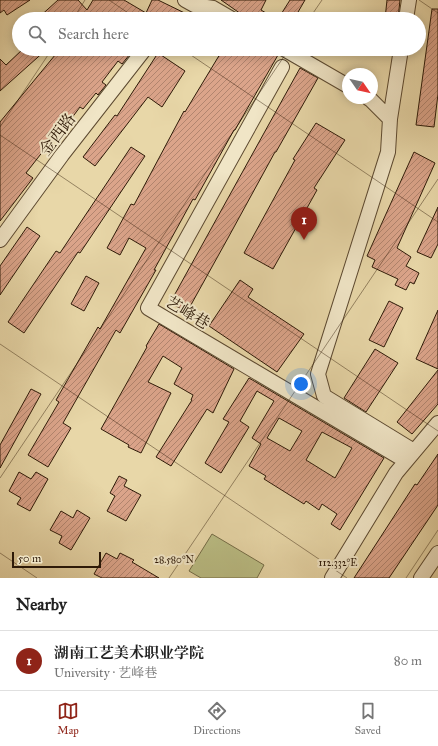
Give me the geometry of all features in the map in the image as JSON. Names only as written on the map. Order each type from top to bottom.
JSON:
[{"type":"street","points":[[184,0],[194,5],[213,8],[220,12]]},
{"type":"street","points":[[407,12],[409,0]]},
{"type":"street","name":"金西路","points":[[0,240],[62,155],[139,56]]},
{"type":"street","points":[[296,56],[342,83]]},
{"type":"street","points":[[400,56],[390,119],[388,152],[318,374],[324,396],[410,456]]},
{"type":"street","name":"艺峰巷","points":[[282,67],[148,308],[410,456]]},
{"type":"street","points":[[375,104],[390,119]]},
{"type":"street","points":[[332,578],[396,473],[438,423]]},
{"type":"street","points":[[421,578],[438,553]]},
{"type":"green space","points":[[212,534],[264,565],[257,578],[201,578],[189,571]]},
{"type":"building","points":[[0,0],[30,0],[7,15],[4,10],[0,13]]},
{"type":"building","points":[[58,0],[78,0],[87,10],[93,0],[124,0],[144,12],[45,12]]},
{"type":"building","points":[[152,0],[158,0],[183,12],[146,12]]},
{"type":"building","points":[[221,0],[266,0],[261,10],[264,12],[238,12]]},
{"type":"building","points":[[290,0],[305,0],[298,12],[282,12]]},
{"type":"building","points":[[387,0],[400,0],[399,12],[386,12]]},
{"type":"building","points":[[432,9],[438,9],[438,94],[434,127],[416,125]]},
{"type":"building","points":[[16,56],[39,56],[0,91],[0,59],[6,65]]},
{"type":"building","points":[[54,56],[128,56],[122,64],[118,61],[102,82],[106,85],[98,95],[96,93],[83,109],[80,107],[53,143],[51,141],[26,173],[33,178],[0,221],[0,122]]},
{"type":"building","points":[[156,56],[162,56],[185,71],[162,107],[148,97],[95,166],[83,157],[115,115],[117,116]]},
{"type":"building","points":[[219,56],[277,56],[195,200],[193,199],[154,270],[156,270],[120,333],[116,330],[63,423],[71,428],[48,467],[28,455],[59,402],[56,400],[98,327],[100,329],[146,248],[129,238],[120,255],[107,248],[131,204],[134,205],[184,111],[185,112]]},
{"type":"building","points":[[300,68],[318,78],[275,152],[187,312],[170,303]]},
{"type":"building","points":[[316,123],[345,140],[314,188],[317,190],[273,269],[244,253],[295,160],[293,159]]},
{"type":"building","points":[[131,147],[145,156],[24,333],[8,322],[56,251],[60,253]]},
{"type":"building","points":[[414,152],[435,163],[397,248],[411,257],[406,266],[419,273],[414,284],[410,282],[406,290],[395,285],[398,279],[372,267],[375,260],[367,256]]},
{"type":"building","points":[[438,207],[438,244],[431,258],[417,252]]},
{"type":"building","points":[[27,227],[40,236],[0,295],[0,266]]},
{"type":"building","points":[[86,276],[99,283],[84,311],[71,304]]},
{"type":"building","points":[[240,280],[253,289],[248,297],[304,334],[277,372],[209,326]]},
{"type":"building","points":[[389,301],[403,308],[384,347],[369,340]]},
{"type":"building","points":[[438,310],[438,369],[416,359]]},
{"type":"building","points":[[159,324],[234,369],[213,413],[207,409],[171,466],[156,457],[192,400],[193,395],[174,384],[182,368],[163,356],[148,382],[171,393],[141,453],[128,447],[129,445],[101,429]]},
{"type":"building","points":[[375,349],[398,363],[366,412],[344,398]]},
{"type":"building","points":[[438,370],[438,404],[412,434],[397,422]]},
{"type":"building","points":[[249,378],[384,458],[340,530],[331,524],[337,514],[322,504],[319,510],[306,501],[304,504],[264,479],[266,476],[249,466],[261,444],[252,438],[274,401],[257,391],[240,421],[249,427],[221,473],[205,463],[229,422],[223,419]],"holes":[[[279,418],[302,431],[290,451],[267,438]],[[322,432],[352,448],[335,478],[306,460]]]},
{"type":"building","points":[[31,389],[41,394],[0,468],[0,445]]},
{"type":"building","points":[[438,454],[438,505],[389,578],[354,578],[415,484],[417,485]]},
{"type":"building","points":[[19,472],[31,479],[36,472],[48,479],[30,511],[17,504],[21,498],[9,491]]},
{"type":"building","points":[[119,476],[127,480],[124,486],[141,495],[126,521],[107,511],[115,496],[110,493]]},
{"type":"building","points":[[77,510],[90,518],[71,550],[59,543],[62,536],[50,530],[61,511],[73,518]]},
{"type":"building","points":[[106,553],[117,559],[120,553],[134,560],[132,562],[159,578],[102,578],[94,574]]},
{"type":"place","name":"湖南工艺美术职业学院","points":[[304,240]]}]
